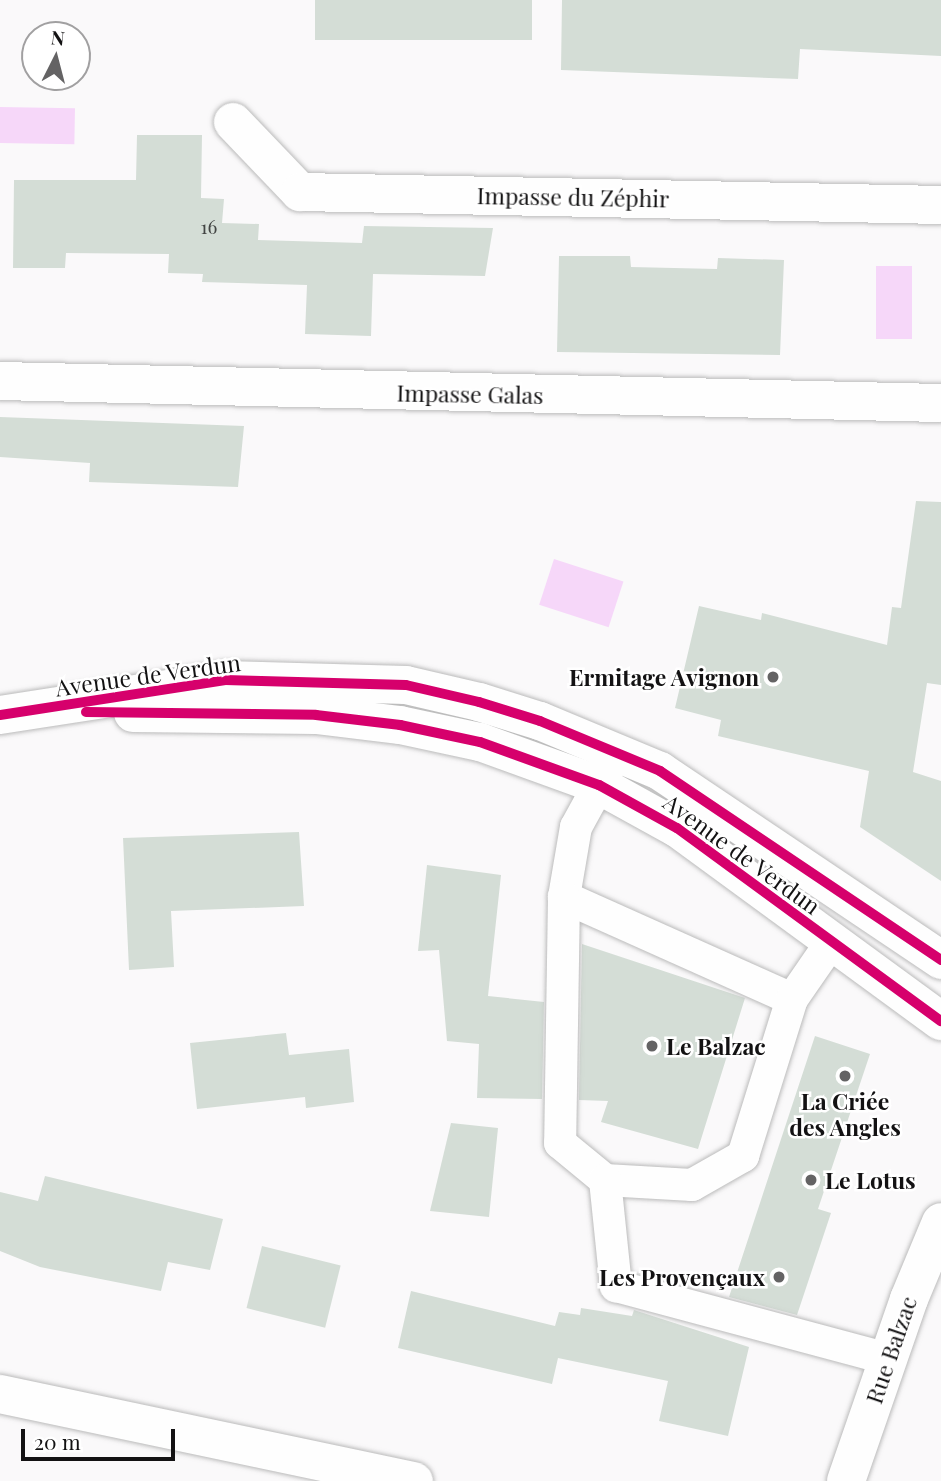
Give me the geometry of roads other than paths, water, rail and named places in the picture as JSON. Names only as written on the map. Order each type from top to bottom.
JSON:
[{"type":"street","name":"Impasse du Zéphir","points":[[233,122],[300,191],[941,205]]},
{"type":"street","name":"Impasse Galas","points":[[0,381],[941,403]]},
{"type":"street","name":"Avenue de Verdun","points":[[0,715],[44,711],[225,680],[406,685],[540,721],[618,751],[660,771],[728,814],[941,960]]},
{"type":"street","name":"Avenue de Verdun","points":[[44,711],[316,715],[400,725],[480,742],[598,785],[677,828],[830,944],[941,1021]]},
{"type":"street","name":"Rue Balzac","points":[[846,1481],[888,1359],[941,1222]]},
{"type":"street","points":[[0,1394],[414,1481]]},
{"type":"lane","points":[[618,751],[576,827],[564,897],[560,1143],[605,1180],[692,1185],[743,1156],[792,999],[830,944]]},
{"type":"lane","points":[[564,897],[792,999]]},
{"type":"lane","points":[[605,1180],[616,1286],[888,1359]]},
{"type":"place","name":"Ermitage Avignon","points":[[773,677]]},
{"type":"place","name":"Le Balzac","points":[[652,1046]]},
{"type":"place","name":"La Criée des Angles","points":[[845,1076]]},
{"type":"place","name":"Le Lotus","points":[[811,1180]]},
{"type":"place","name":"Les Provençaux","points":[[779,1277]]}]
